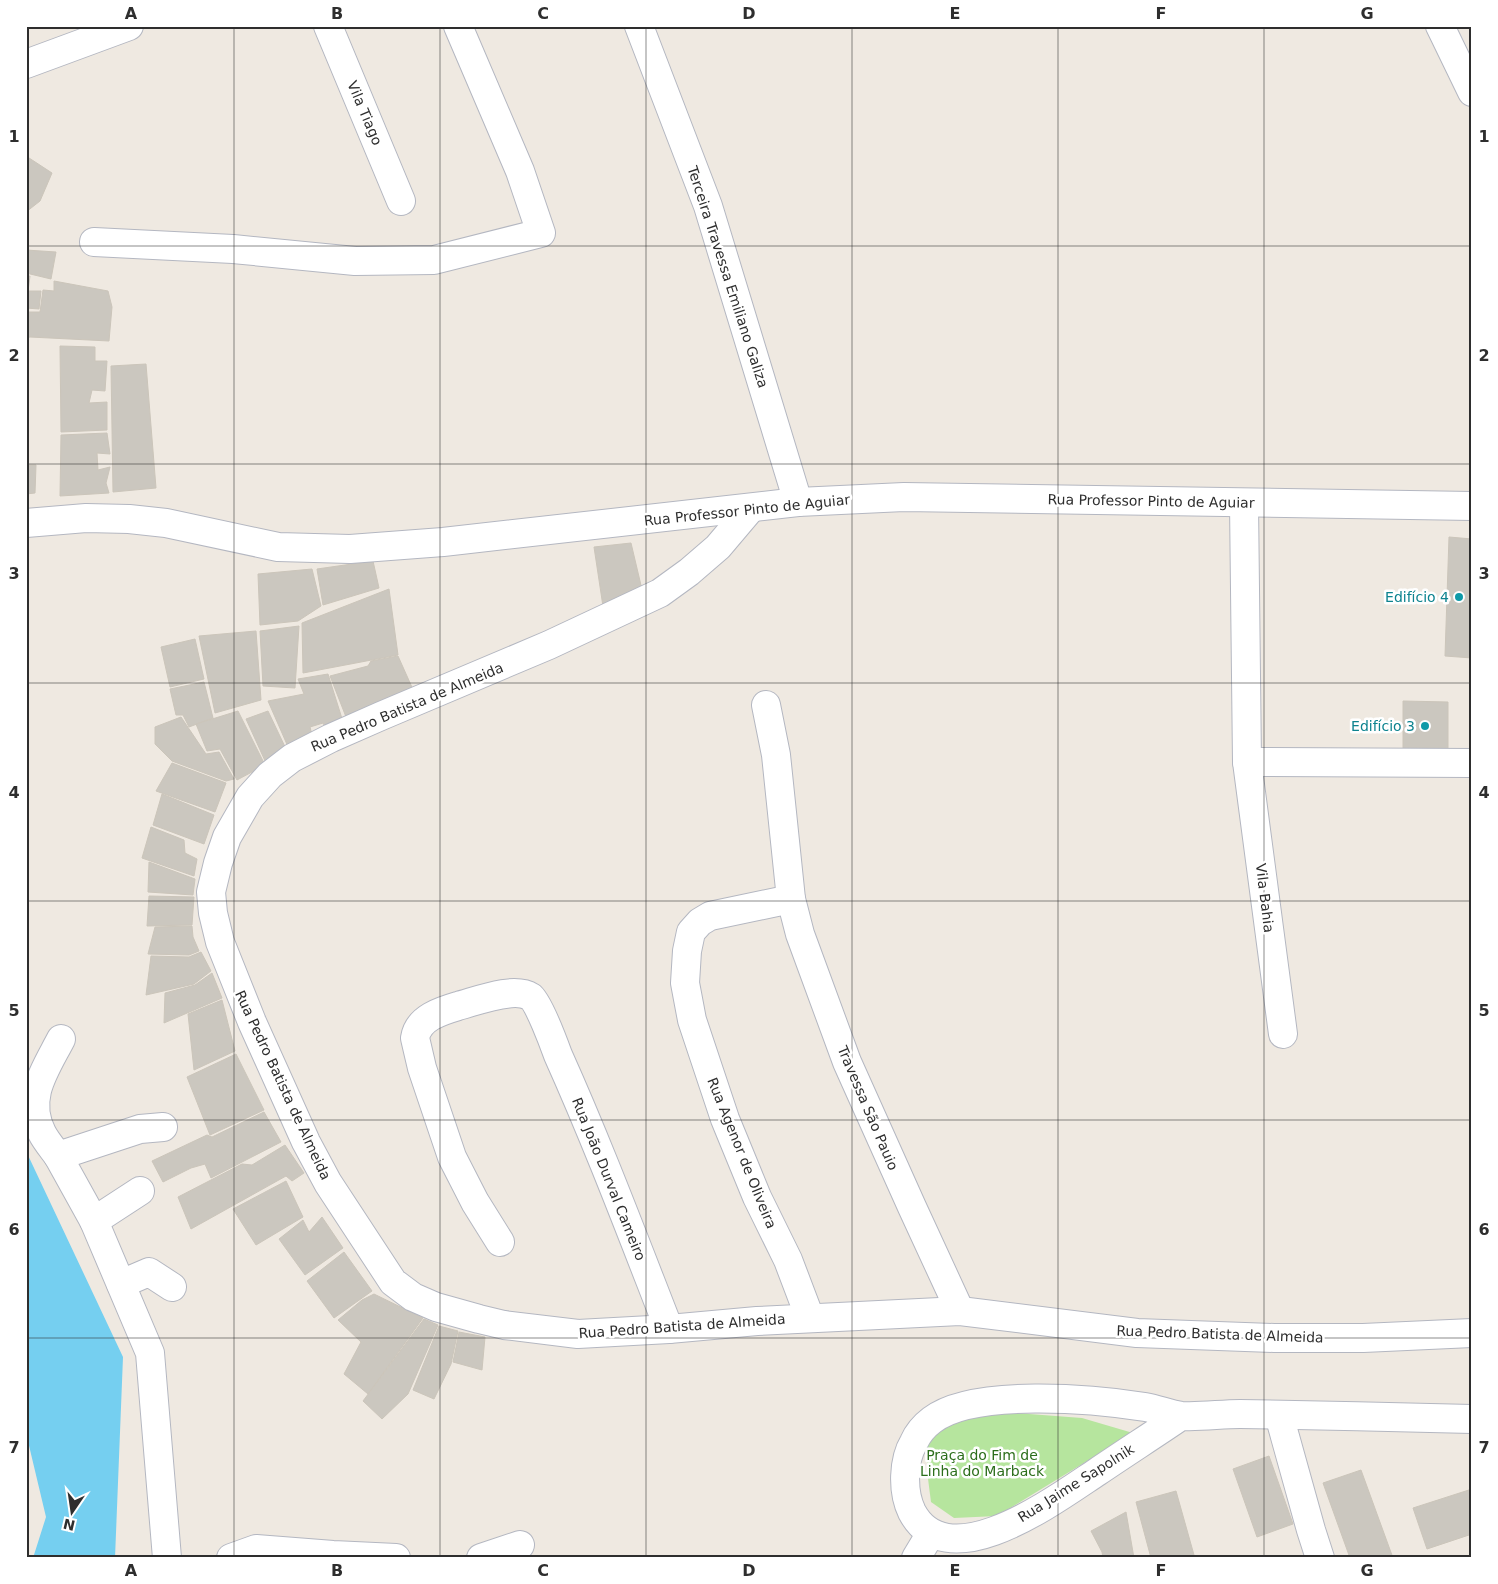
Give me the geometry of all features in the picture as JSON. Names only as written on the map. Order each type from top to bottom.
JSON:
[{"type":"street","points":[[26,64],[100,31],[129,26]]},
{"type":"street","name":"Vila Tiago","points":[[328,26],[402,201]]},
{"type":"street","points":[[94,242],[233,249],[355,261],[434,260],[541,233],[520,171],[458,26]]},
{"type":"street","name":"Terceira Travessa Emiliano Galiza","points":[[639,26],[708,206],[798,502]]},
{"type":"street","points":[[1440,26],[1472,92]]},
{"type":"street","name":"Rua Professor Pinto de Aguiar","points":[[26,523],[86,518],[129,519],[166,524],[278,547],[350,549],[443,542],[798,502],[904,497],[1472,506]]},
{"type":"street","name":"Vila Bahia","points":[[1244,503],[1247,762],[1283,1034]]},
{"type":"street","name":"Rua Pedro Batista de Almeida","points":[[751,508],[718,547],[689,572],[660,593],[549,645],[331,738],[292,758],[270,775],[250,797],[227,837],[211,892],[213,913],[220,942],[252,1022],[306,1142],[328,1183],[393,1282],[413,1297],[436,1307],[504,1325],[578,1334],[669,1329],[757,1321],[960,1311],[1137,1333],[1274,1338],[1363,1338],[1472,1333]]},
{"type":"street","points":[[766,705],[776,755],[791,899]]},
{"type":"street","points":[[1247,762],[1472,763]]},
{"type":"street","name":"Rua Agenor de Oliveira","points":[[791,899],[710,916],[700,922],[691,932],[685,983],[692,1020],[725,1119],[757,1197],[788,1260],[810,1318]]},
{"type":"street","name":"Travessa São Pauio","points":[[791,899],[800,934],[847,1062],[960,1311]]},
{"type":"street","name":"Rua João Durval Cameiro","points":[[500,1242],[475,1202],[452,1157],[422,1068],[416,1043],[416,1032],[426,1019],[437,1013],[512,992],[526,994],[533,998],[539,1008],[579,1102],[669,1329]]},
{"type":"street","points":[[61,1039],[39,1081],[34,1106],[42,1133],[58,1156],[94,1221],[150,1353],[167,1558]]},
{"type":"street","points":[[58,1156],[140,1129],[163,1127]]},
{"type":"street","points":[[94,1221],[140,1191]]},
{"type":"street","points":[[121,1284],[150,1272],[172,1287]]},
{"type":"street","points":[[916,1558],[931,1533],[918,1522],[910,1507],[906,1487],[906,1468],[910,1448],[919,1433],[933,1419],[972,1404],[1001,1400],[1072,1399],[1148,1407],[1181,1416],[1237,1414],[1472,1418]]},
{"type":"street","points":[[1280,1415],[1320,1558]]},
{"type":"street","name":"Rua Jaime Sapolnik","points":[[931,1533],[945,1537],[964,1538],[983,1535],[1008,1526],[1036,1511],[1181,1416]]},
{"type":"street","points":[[480,1558],[520,1545]]},
{"type":"street","points":[[231,1558],[256,1549],[396,1558]]},
{"type":"green space","name":"Praça do Fim de Linha do Marback","points":[[974,1410],[1082,1418],[1133,1433],[997,1516],[954,1518],[931,1502],[927,1471],[927,1440],[957,1417]]},
{"type":"water","points":[[26,1151],[123,1357],[115,1558],[33,1558],[46,1517],[26,1433]]},
{"type":"building","points":[[26,156],[52,173],[40,201],[26,212]]},
{"type":"building","points":[[26,250],[56,252],[51,279],[26,273]]},
{"type":"building","points":[[26,276],[30,276],[28,291],[41,291],[39,309],[26,308]]},
{"type":"building","points":[[54,281],[108,291],[112,307],[109,341],[26,338],[26,312],[40,312],[43,290],[54,291]]},
{"type":"building","points":[[60,346],[95,347],[95,361],[107,361],[105,391],[92,390],[89,403],[107,402],[107,430],[61,432]]},
{"type":"building","points":[[146,364],[156,488],[113,492],[111,366]]},
{"type":"building","points":[[26,411],[28,449],[26,449]]},
{"type":"building","points":[[107,433],[110,454],[97,453],[98,470],[110,467],[106,483],[109,493],[60,496],[61,435]]},
{"type":"building","points":[[26,465],[36,465],[35,493],[26,494]]},
{"type":"building","name":"Edifício 4","points":[[1449,537],[1472,539],[1472,658],[1445,656]]},
{"type":"building","points":[[631,543],[644,598],[604,613],[594,547]]},
{"type":"building","points":[[373,561],[379,588],[323,605],[317,569]]},
{"type":"building","points":[[312,569],[321,606],[298,621],[260,625],[258,574]]},
{"type":"building","points":[[389,589],[398,655],[303,673],[302,623]]},
{"type":"building","points":[[299,626],[295,688],[263,686],[260,631]]},
{"type":"building","points":[[256,631],[261,700],[215,713],[199,636]]},
{"type":"building","points":[[195,639],[204,679],[170,687],[161,647]]},
{"type":"building","points":[[398,656],[415,694],[348,722],[330,676],[368,666],[371,661]]},
{"type":"building","points":[[328,674],[344,725],[327,731],[323,723],[310,727],[313,739],[289,749],[268,701],[304,694],[298,679]]},
{"type":"building","points":[[204,682],[213,718],[189,727],[183,715],[176,715],[170,689]]},
{"type":"building","name":"Edifício 3","points":[[1403,701],[1448,702],[1448,751],[1403,750]]},
{"type":"building","points":[[238,711],[265,765],[237,780],[220,749],[207,751],[196,724]]},
{"type":"building","points":[[268,711],[287,751],[266,763],[246,719]]},
{"type":"building","points":[[181,717],[206,754],[219,752],[234,779],[226,781],[172,761],[155,744],[155,727]]},
{"type":"building","points":[[172,763],[226,783],[215,812],[156,791]]},
{"type":"building","points":[[162,794],[214,815],[204,844],[153,825]]},
{"type":"building","points":[[151,827],[184,840],[185,853],[197,859],[194,876],[142,858]]},
{"type":"building","points":[[149,862],[195,879],[193,895],[148,892]]},
{"type":"building","points":[[149,896],[194,897],[192,925],[147,926]]},
{"type":"building","points":[[192,926],[193,937],[199,951],[189,955],[148,954],[155,927]]},
{"type":"building","points":[[201,952],[211,971],[194,984],[146,995],[151,956],[189,957]]},
{"type":"building","points":[[212,973],[222,998],[164,1023],[165,993],[195,985]]},
{"type":"building","points":[[222,1000],[235,1051],[194,1070],[188,1014]]},
{"type":"building","points":[[236,1054],[264,1110],[210,1135],[187,1077]]},
{"type":"building","points":[[264,1112],[281,1142],[211,1178],[205,1164],[191,1168],[163,1182],[152,1161],[207,1135],[212,1137]]},
{"type":"building","points":[[285,1145],[304,1173],[292,1181],[286,1176],[191,1229],[178,1197],[242,1164],[252,1165]]},
{"type":"building","points":[[286,1181],[303,1217],[256,1245],[233,1209]]},
{"type":"building","points":[[322,1217],[343,1248],[305,1275],[279,1239],[303,1220],[309,1232]]},
{"type":"building","points":[[344,1252],[372,1291],[334,1318],[307,1281]]},
{"type":"building","points":[[374,1294],[423,1318],[368,1394],[344,1374],[361,1342],[338,1320],[362,1300]]},
{"type":"building","points":[[424,1319],[438,1325],[408,1394],[382,1419],[363,1401]]},
{"type":"building","points":[[439,1326],[458,1331],[451,1364],[434,1399],[413,1390]]},
{"type":"building","points":[[459,1332],[485,1337],[482,1370],[453,1362]]},
{"type":"building","points":[[1269,1456],[1293,1524],[1257,1537],[1233,1469]]},
{"type":"building","points":[[1361,1470],[1393,1558],[1350,1558],[1323,1483]]},
{"type":"building","points":[[1472,1489],[1472,1534],[1427,1549],[1413,1508]]},
{"type":"building","points":[[1176,1491],[1194,1555],[1186,1558],[1151,1558],[1136,1502]]},
{"type":"building","points":[[1126,1512],[1134,1558],[1103,1558],[1102,1552],[1091,1531]]},
{"type":"place","name":"Edifício 4","points":[[1459,597]]},
{"type":"place","name":"Edifício 3","points":[[1425,726]]}]
